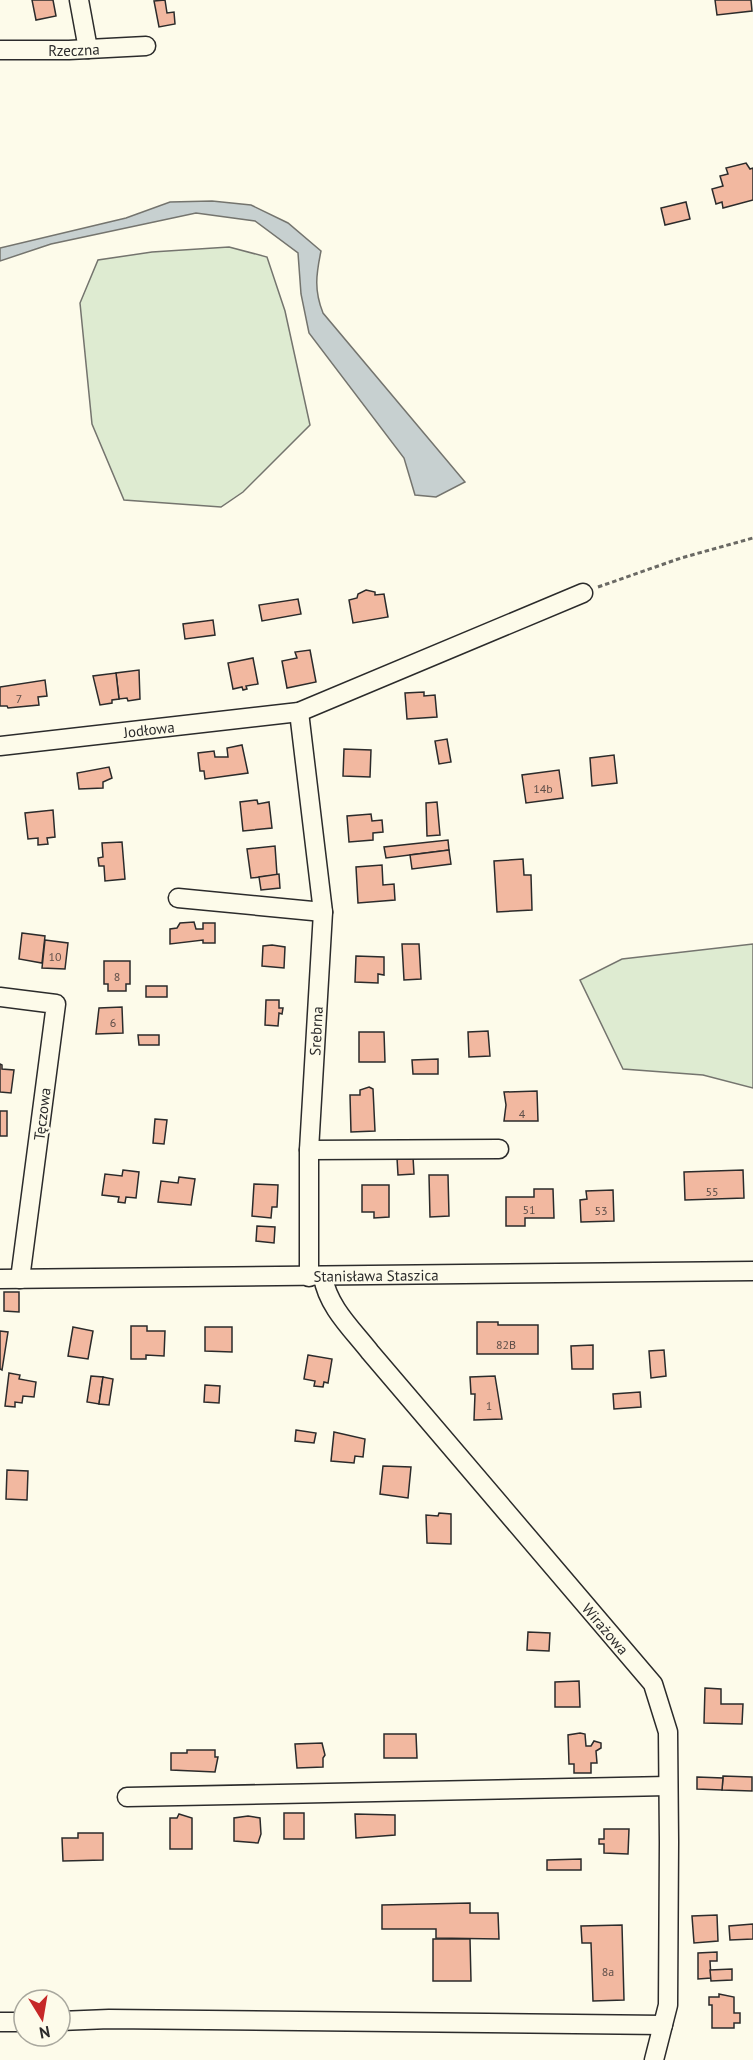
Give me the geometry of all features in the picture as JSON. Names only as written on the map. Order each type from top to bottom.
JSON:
[{"type":"street","points":[[79,0],[88,49]]},
{"type":"street","name":"Rzeczna","points":[[0,50],[146,46]]},
{"type":"street","name":"Jodłowa","points":[[0,746],[299,712],[583,593]]},
{"type":"street","name":"Srebrna","points":[[299,712],[323,912],[309,1150],[316,1277]]},
{"type":"street","points":[[178,898],[323,912]]},
{"type":"street","name":"Tęczowa","points":[[0,997],[56,1004],[20,1279]]},
{"type":"street","points":[[309,1150],[499,1149]]},
{"type":"street","name":"Stanisława Staszica","points":[[0,1279],[753,1271]]},
{"type":"street","name":"Wirażowa","points":[[316,1277],[333,1305],[363,1342],[653,1684],[668,1732],[668,2005],[654,2060]]},
{"type":"street","points":[[127,1797],[668,1786]]},
{"type":"street","points":[[72,2021],[120,2019],[663,2025]]},
{"type":"path","points":[[583,593],[681,558],[753,538]]},
{"type":"green space","points":[[229,247],[267,257],[285,311],[310,425],[243,492],[221,507],[124,500],[92,424],[80,303],[98,260],[152,252]]},
{"type":"green space","points":[[753,944],[753,1088],[703,1075],[623,1069],[580,980],[622,959]]},
{"type":"shaded area","points":[[212,201],[251,205],[288,223],[321,251],[317,282],[318,297],[323,313],[465,482],[436,497],[415,495],[404,458],[309,333],[301,294],[298,253],[255,221],[196,213],[51,244],[0,261],[0,248],[126,218],[170,202]]},
{"type":"building","points":[[32,0],[53,0],[56,16],[36,20]]},
{"type":"building","points":[[165,0],[167,13],[174,12],[175,24],[159,27],[154,1]]},
{"type":"building","points":[[715,0],[751,0],[752,11],[717,15]]},
{"type":"building","points":[[746,163],[750,169],[753,168],[753,200],[723,208],[722,202],[716,204],[712,189],[723,186],[720,176],[728,174],[726,168]]},
{"type":"building","points":[[686,202],[690,219],[665,225],[661,208]]},
{"type":"building","points":[[366,590],[375,592],[375,595],[384,594],[388,617],[353,623],[349,600],[357,598],[358,594]]},
{"type":"building","points":[[298,599],[301,614],[262,621],[259,605]]},
{"type":"building","points":[[213,620],[215,635],[185,639],[183,624]]},
{"type":"building","points":[[310,650],[316,682],[287,688],[282,661],[297,658],[295,652]]},
{"type":"building","points":[[253,658],[258,684],[246,686],[247,689],[243,690],[242,687],[233,689],[228,663]]},
{"type":"building","points":[[139,670],[140,699],[128,701],[127,698],[119,699],[116,673]]},
{"type":"building","points":[[116,673],[119,699],[100,705],[93,676]]},
{"type":"building","points":[[45,680],[47,696],[38,697],[39,705],[8,708],[0,706],[0,687]]},
{"type":"building","points":[[424,692],[424,696],[435,695],[437,717],[407,719],[405,693]]},
{"type":"building","points":[[447,739],[451,762],[439,764],[435,741]]},
{"type":"building","points":[[242,745],[248,773],[205,779],[204,771],[200,771],[198,753],[214,751],[215,757],[228,757],[227,748]]},
{"type":"building","points":[[344,749],[371,750],[370,777],[343,776]]},
{"type":"building","points":[[614,755],[617,783],[592,786],[590,758]]},
{"type":"building","points":[[109,767],[112,778],[103,782],[103,788],[79,789],[77,773]]},
{"type":"building","points":[[559,770],[563,798],[526,803],[522,775]]},
{"type":"building","points":[[257,800],[258,804],[269,802],[272,828],[243,831],[240,802]]},
{"type":"building","points":[[437,802],[440,835],[427,836],[426,803]]},
{"type":"building","points":[[53,810],[55,837],[47,838],[48,844],[38,845],[38,838],[28,839],[25,813]]},
{"type":"building","points":[[371,814],[372,821],[382,820],[383,832],[373,833],[373,840],[349,842],[347,816]]},
{"type":"building","points":[[448,840],[449,850],[386,858],[384,847]]},
{"type":"building","points":[[122,842],[125,879],[105,881],[104,866],[99,866],[98,858],[103,857],[102,843]]},
{"type":"building","points":[[275,846],[277,875],[251,878],[247,849]]},
{"type":"building","points":[[449,850],[451,864],[412,869],[410,855]]},
{"type":"building","points":[[523,859],[524,875],[531,875],[532,910],[497,912],[494,861]]},
{"type":"building","points":[[382,865],[383,885],[394,884],[395,900],[358,903],[356,867]]},
{"type":"building","points":[[279,874],[280,888],[261,890],[259,877]]},
{"type":"building","points":[[194,922],[196,929],[203,929],[203,923],[215,923],[215,943],[203,943],[203,940],[170,944],[170,929],[177,928],[180,923]]},
{"type":"building","points":[[22,933],[45,936],[42,963],[19,959]]},
{"type":"building","points":[[45,940],[68,943],[65,969],[42,968]]},
{"type":"building","points":[[402,944],[419,944],[421,979],[404,980]]},
{"type":"building","points":[[263,946],[285,947],[284,968],[262,966]]},
{"type":"building","points":[[356,956],[384,957],[384,975],[378,974],[378,983],[355,982]]},
{"type":"building","points":[[104,961],[130,961],[130,984],[126,984],[126,991],[108,991],[108,984],[104,984]]},
{"type":"building","points":[[146,986],[167,986],[167,997],[146,997]]},
{"type":"building","points":[[266,1000],[279,1000],[279,1008],[283,1008],[282,1014],[279,1013],[278,1026],[265,1025]]},
{"type":"building","points":[[122,1007],[123,1033],[96,1034],[99,1008]]},
{"type":"building","points":[[488,1031],[490,1056],[469,1057],[468,1032]]},
{"type":"building","points":[[359,1032],[384,1032],[385,1062],[359,1062]]},
{"type":"building","points":[[138,1035],[159,1035],[159,1045],[139,1045]]},
{"type":"building","points":[[438,1059],[438,1074],[413,1074],[412,1060]]},
{"type":"building","points":[[0,1064],[2,1069],[14,1070],[11,1093],[0,1092]]},
{"type":"building","points":[[369,1087],[373,1089],[375,1131],[351,1132],[350,1095],[360,1095],[360,1090]]},
{"type":"building","points":[[537,1091],[538,1121],[504,1121],[506,1105],[504,1092]]},
{"type":"building","points":[[0,1111],[7,1111],[7,1136],[0,1136]]},
{"type":"building","points":[[155,1119],[167,1120],[164,1144],[153,1143]]},
{"type":"building","points":[[413,1157],[414,1174],[398,1175],[397,1158]]},
{"type":"building","points":[[123,1170],[139,1172],[136,1198],[126,1197],[125,1203],[118,1202],[119,1197],[102,1195],[105,1174],[122,1176]]},
{"type":"building","points":[[743,1170],[744,1198],[685,1200],[684,1172]]},
{"type":"building","points":[[429,1175],[448,1175],[449,1216],[430,1217]]},
{"type":"building","points":[[179,1177],[195,1179],[191,1205],[158,1202],[161,1181],[178,1183]]},
{"type":"building","points":[[254,1184],[278,1185],[277,1207],[272,1207],[271,1218],[252,1216]]},
{"type":"building","points":[[362,1185],[389,1185],[389,1217],[374,1218],[374,1212],[362,1212]]},
{"type":"building","points":[[534,1189],[553,1189],[554,1218],[525,1218],[525,1226],[506,1226],[506,1197],[534,1197]]},
{"type":"building","points":[[613,1190],[614,1221],[581,1222],[580,1200],[587,1199],[586,1191]]},
{"type":"building","points":[[257,1226],[275,1227],[274,1243],[256,1241]]},
{"type":"building","points":[[4,1292],[19,1292],[19,1312],[4,1311]]},
{"type":"building","points":[[477,1322],[498,1322],[498,1325],[538,1325],[538,1354],[477,1354]]},
{"type":"building","points":[[131,1326],[147,1326],[147,1331],[165,1331],[164,1356],[146,1355],[146,1359],[131,1359]]},
{"type":"building","points":[[73,1327],[93,1331],[88,1359],[68,1356]]},
{"type":"building","points":[[205,1327],[232,1327],[232,1352],[205,1351]]},
{"type":"building","points":[[0,1331],[8,1332],[2,1370],[0,1369]]},
{"type":"building","points":[[593,1345],[593,1369],[572,1369],[571,1346]]},
{"type":"building","points":[[664,1350],[666,1376],[651,1378],[649,1351]]},
{"type":"building","points":[[308,1355],[332,1359],[328,1383],[324,1382],[323,1387],[314,1386],[315,1381],[304,1379]]},
{"type":"building","points":[[9,1373],[20,1375],[19,1379],[36,1382],[34,1397],[23,1396],[22,1403],[15,1402],[15,1407],[5,1406]]},
{"type":"building","points":[[91,1376],[103,1377],[99,1404],[87,1402]]},
{"type":"building","points":[[495,1376],[502,1419],[474,1420],[475,1394],[471,1394],[470,1377]]},
{"type":"building","points":[[103,1377],[113,1379],[109,1405],[99,1404]]},
{"type":"building","points":[[205,1385],[220,1386],[219,1403],[204,1402]]},
{"type":"building","points":[[640,1392],[641,1407],[614,1409],[613,1394]]},
{"type":"building","points":[[296,1430],[316,1433],[314,1443],[295,1441]]},
{"type":"building","points":[[334,1432],[365,1439],[363,1457],[355,1456],[354,1463],[331,1461]]},
{"type":"building","points":[[383,1466],[411,1467],[408,1498],[380,1494]]},
{"type":"building","points":[[7,1470],[28,1471],[27,1500],[6,1499]]},
{"type":"building","points":[[439,1513],[451,1514],[451,1544],[427,1543],[426,1515],[438,1516]]},
{"type":"building","points":[[528,1632],[550,1633],[549,1651],[527,1650]]},
{"type":"building","points":[[579,1681],[580,1707],[555,1707],[555,1682]]},
{"type":"building","points":[[705,1688],[721,1689],[721,1704],[743,1704],[742,1724],[704,1723]]},
{"type":"building","points":[[384,1734],[416,1734],[417,1758],[384,1758]]},
{"type":"building","points":[[585,1734],[586,1746],[591,1746],[594,1741],[601,1743],[601,1748],[596,1751],[597,1763],[591,1763],[591,1773],[574,1773],[574,1764],[569,1764],[568,1735]]},
{"type":"building","points":[[322,1743],[325,1755],[323,1767],[297,1768],[295,1744]]},
{"type":"building","points":[[187,1750],[215,1750],[215,1757],[218,1757],[215,1772],[171,1770],[171,1753],[187,1753]]},
{"type":"building","points":[[723,1776],[752,1777],[752,1791],[722,1790]]},
{"type":"building","points":[[697,1777],[723,1778],[722,1790],[697,1789]]},
{"type":"building","points":[[284,1813],[304,1813],[304,1839],[284,1839]]},
{"type":"building","points":[[179,1814],[192,1818],[192,1849],[170,1849],[170,1818],[177,1818]]},
{"type":"building","points":[[355,1814],[395,1815],[395,1835],[356,1838]]},
{"type":"building","points":[[248,1816],[260,1818],[261,1834],[258,1843],[234,1841],[234,1818]]},
{"type":"building","points":[[604,1829],[629,1829],[628,1854],[604,1853],[604,1844],[599,1844],[599,1839],[604,1839]]},
{"type":"building","points":[[78,1833],[103,1833],[103,1860],[63,1861],[62,1838],[78,1838]]},
{"type":"building","points":[[581,1859],[581,1870],[547,1870],[547,1860]]},
{"type":"building","points":[[470,1903],[470,1913],[498,1913],[499,1939],[436,1938],[436,1929],[382,1929],[382,1905]]},
{"type":"building","points":[[717,1915],[718,1941],[694,1943],[692,1916]]},
{"type":"building","points":[[753,1924],[753,1939],[730,1940],[729,1926]]},
{"type":"building","points":[[622,1925],[624,2000],[593,2001],[591,1943],[582,1943],[581,1926]]},
{"type":"building","points":[[433,1939],[470,1939],[471,1981],[433,1981]]},
{"type":"building","points":[[717,1952],[717,1961],[710,1961],[711,1978],[698,1979],[698,1953]]},
{"type":"building","points":[[732,1969],[732,1980],[711,1981],[710,1970]]},
{"type":"building","points":[[719,1994],[734,1997],[734,2013],[740,2013],[740,2023],[734,2023],[734,2028],[712,2028],[712,2005],[709,2005],[709,1997],[719,1997]]}]
